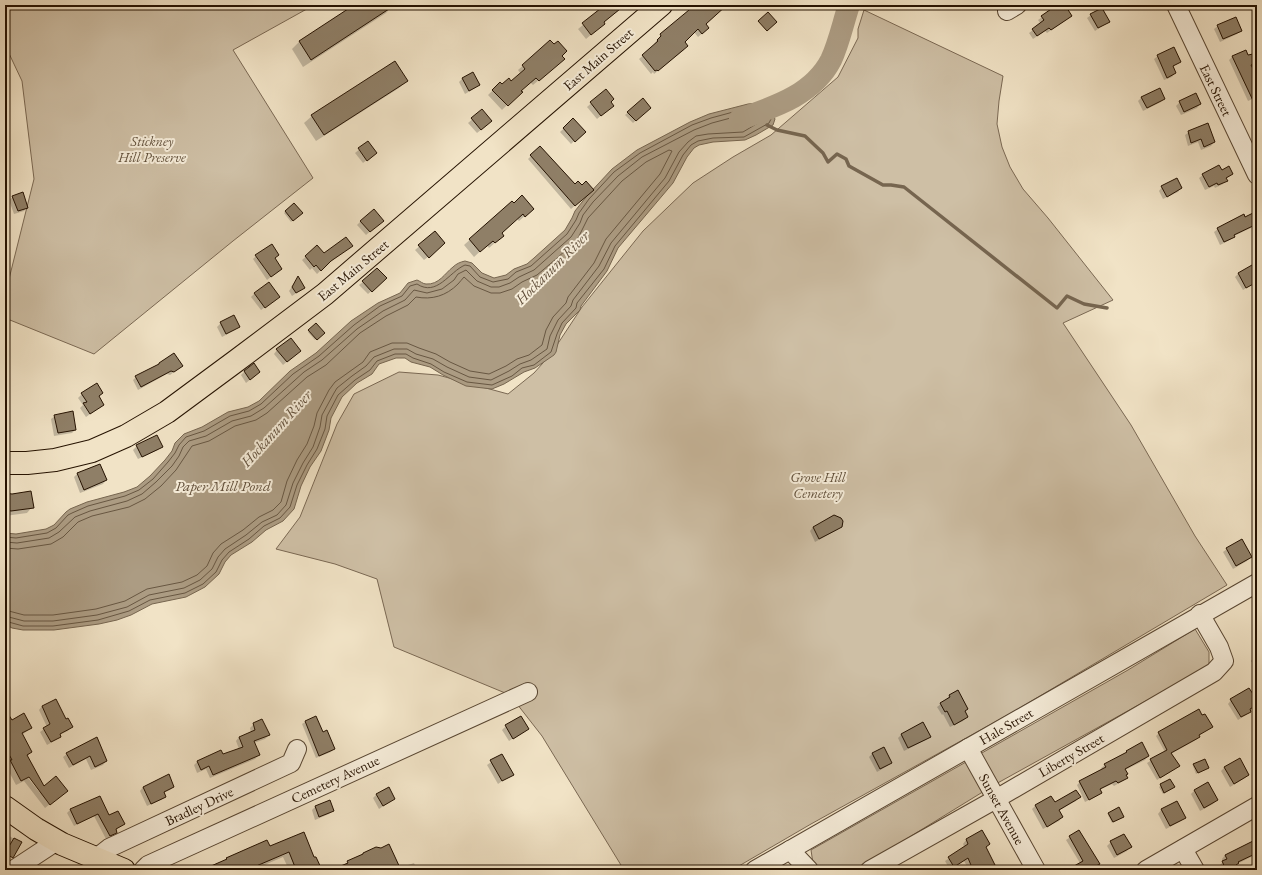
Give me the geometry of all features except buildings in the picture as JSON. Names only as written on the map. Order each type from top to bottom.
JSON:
[{"type":"main road","name":"East Main Street","points":[[6,460],[27,463],[55,460],[92,451],[126,436],[166,412],[325,294],[661,5]]},
{"type":"main road","points":[[5,807],[36,829],[57,841],[95,859],[124,870]]},
{"type":"street","name":"East Street","points":[[1176,5],[1257,175]]},
{"type":"street","name":"Hale Street","points":[[755,870],[1200,614],[1257,583]]},
{"type":"street","name":"Liberty Street","points":[[870,870],[996,799],[1214,672],[1224,661],[1219,647],[1200,614]]},
{"type":"street","name":"Cemetery Avenue","points":[[143,870],[148,865],[528,692]]},
{"type":"street","name":"Sunset Avenue","points":[[968,748],[1036,870]]},
{"type":"street","name":"Bradley Drive","points":[[95,859],[109,848],[291,763],[297,749]]},
{"type":"street","points":[[1146,870],[1257,806]]},
{"type":"street","points":[[13,870],[57,841]]},
{"type":"street","points":[[1183,849],[1195,870]]},
{"type":"street","points":[[790,850],[809,870]]},
{"type":"green space","name":"Stickney Hill Preserve","points":[[5,5],[314,5],[233,50],[313,178],[94,354],[5,318],[5,295],[34,179],[22,81],[5,45]]},
{"type":"green space","name":"Grove Hill Cemetery","points":[[864,10],[1003,76],[997,124],[1002,147],[1010,167],[1023,189],[1113,300],[1063,323],[1131,425],[1195,536],[1227,585],[1013,712],[811,824],[732,870],[624,870],[542,736],[510,695],[394,647],[377,579],[335,564],[276,549],[300,517],[337,424],[354,394],[399,372],[438,375],[508,394],[534,373],[551,354],[582,307],[643,231],[693,183],[771,135],[838,77],[858,38],[858,29]]},
{"type":"green space","points":[[1195,629],[1209,652],[1209,666],[994,785],[856,870],[814,870],[811,850],[1128,670]]},
{"type":"water","name":"Paper Mill Pond","points":[[758,103],[766,107],[772,114],[775,119],[773,125],[745,140],[713,142],[699,145],[694,148],[687,157],[673,183],[618,248],[607,271],[581,306],[580,310],[566,324],[560,335],[554,355],[535,368],[524,372],[504,384],[492,389],[466,386],[430,367],[411,362],[405,358],[396,358],[379,364],[372,374],[357,383],[342,397],[331,418],[329,430],[321,451],[310,467],[301,486],[294,509],[283,521],[266,530],[252,542],[231,555],[225,562],[219,574],[205,587],[186,597],[152,604],[131,615],[99,624],[54,630],[23,630],[12,628],[5,624],[5,533],[16,534],[46,529],[54,525],[70,509],[87,502],[137,487],[165,460],[172,451],[175,443],[184,434],[202,427],[228,412],[248,407],[259,401],[290,371],[316,353],[351,321],[378,303],[400,293],[408,283],[417,280],[425,284],[435,283],[455,265],[465,261],[472,263],[482,273],[494,278],[506,275],[514,269],[527,264],[565,230],[575,211],[586,197],[612,169],[637,150],[690,122],[709,114],[748,104]]},
{"type":"waterway","name":"Hockanum River","points":[[740,119],[766,110],[792,98],[814,82],[831,60],[839,40],[849,5]]},
{"type":"waterway","points":[[767,125],[777,130],[805,136],[823,153],[828,162],[837,154],[846,159],[849,166],[883,185],[904,187],[1057,308],[1067,296],[1084,304],[1107,308]]}]
